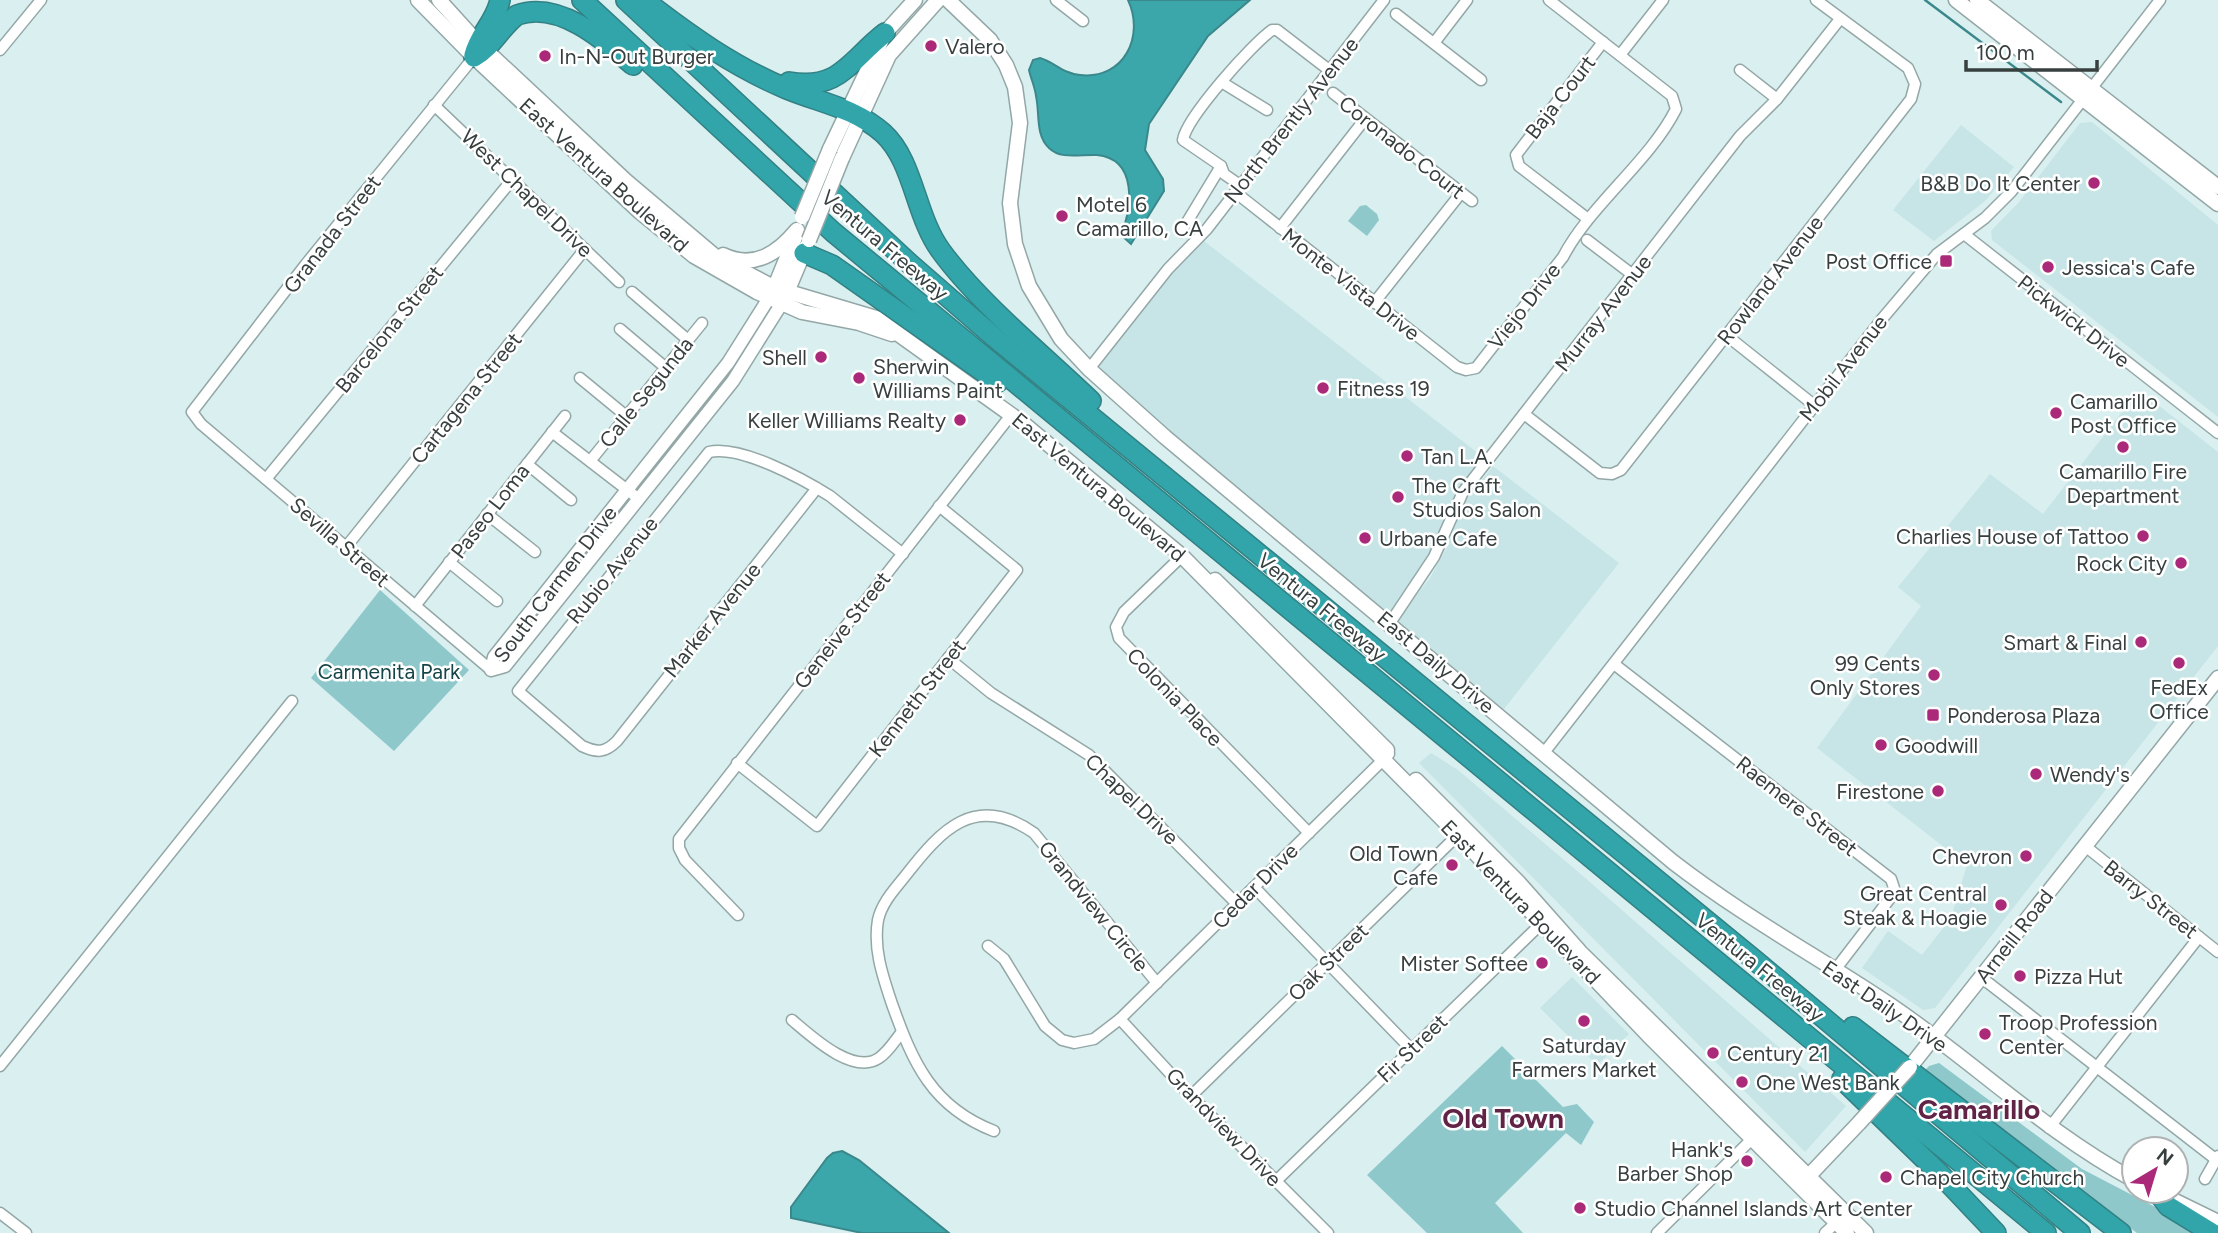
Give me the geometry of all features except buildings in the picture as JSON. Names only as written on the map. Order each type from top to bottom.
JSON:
[{"type":"highway","points":[[479,49],[500,0]]},
{"type":"highway","name":"Ventura Freeway","points":[[582,0],[743,152],[833,232],[2046,1233]]},
{"type":"highway","name":"Ventura Freeway","points":[[626,0],[909,263],[994,337],[1757,962],[2080,1233]]},
{"type":"highway","points":[[644,0],[714,52],[785,89],[854,113],[893,144],[906,169],[925,226],[953,267],[1100,410],[1146,461]]},
{"type":"highway","points":[[479,49],[522,12],[543,6],[567,11],[743,152]]},
{"type":"highway","points":[[772,80],[800,84],[828,82],[843,72],[885,33]]},
{"type":"highway","points":[[806,247],[976,368],[1069,428]]},
{"type":"highway","points":[[1757,962],[1816,997],[2121,1233]]},
{"type":"highway","points":[[1771,1006],[1996,1233]]},
{"type":"highway","points":[[2167,1205],[2212,1233]]},
{"type":"main road","name":"East Ventura Boulevard","points":[[418,0],[479,49],[693,239],[726,263],[811,314],[859,323],[897,335],[1011,415],[1182,556],[1212,589],[1387,756],[1756,1135],[1841,1217],[1847,1233]]},
{"type":"main road","name":"East Ventura Boulevard","points":[[439,0],[479,49],[651,221],[702,261],[778,295]]},
{"type":"main road","points":[[778,295],[797,230],[836,154],[885,33],[915,0]]},
{"type":"main road","points":[[854,113],[890,55],[937,0]]},
{"type":"main road","name":"East Daily Drive","points":[[948,0],[990,40],[1011,76],[1018,99],[1020,123],[1010,191],[1015,244],[1023,271],[1044,315],[1061,339],[1089,369],[1695,879],[1935,1038],[2049,1128],[2120,1172]]},
{"type":"main road","points":[[1956,0],[2218,187]]},
{"type":"main road","points":[[1977,0],[2218,204]]},
{"type":"main road","points":[[778,295],[806,247],[836,154]]},
{"type":"main road","points":[[693,239],[728,257],[754,260],[779,250],[797,230]]},
{"type":"main road","name":"Arneill Road","points":[[1805,1181],[1935,1038],[2218,678]]},
{"type":"main road","points":[[2183,1205],[2218,1222]]},
{"type":"main road","points":[[1841,1217],[1866,1233]]},
{"type":"street","points":[[0,50],[41,0]]},
{"type":"street","points":[[1056,0],[1083,21]]},
{"type":"street","name":"North Brently Avenue","points":[[1089,369],[1168,269],[1207,229],[1384,0]]},
{"type":"street","points":[[1434,43],[1467,0]]},
{"type":"street","points":[[1549,0],[1672,96],[1676,106],[1672,115],[1588,219]]},
{"type":"street","points":[[1620,55],[1663,0]]},
{"type":"street","points":[[1816,0],[1840,19]]},
{"type":"street","name":"Mobil Avenue","points":[[1544,754],[1925,266],[2011,192],[2160,0]]},
{"type":"street","points":[[1396,14],[1481,80]]},
{"type":"street","name":"Rowland Avenue","points":[[1524,414],[1595,470],[1612,474],[1623,467],[1911,99],[1914,79],[1908,68],[1840,19]]},
{"type":"street","name":"Murray Avenue","points":[[1390,623],[1434,557],[1463,492],[1740,136],[1777,99],[1840,19]]},
{"type":"street","points":[[1267,110],[1223,83],[1272,30],[1277,30],[1329,70]]},
{"type":"street","name":"Baja Court","points":[[1588,219],[1520,166],[1516,155],[1603,42]]},
{"type":"street","name":"Granada Street","points":[[192,412],[479,49]]},
{"type":"street","points":[[1740,70],[1777,99]]},
{"type":"street","name":"Monte Vista Drive","points":[[1223,83],[1190,123],[1183,140],[1221,166],[1224,174],[1237,189],[1280,228],[1457,367],[1470,370]]},
{"type":"street","name":"Coronado Court","points":[[1333,93],[1472,201]]},
{"type":"street","name":"West Chapel Drive","points":[[434,105],[619,282]]},
{"type":"street","points":[[1280,228],[1365,119]]},
{"type":"street","points":[[1181,232],[1221,166]]},
{"type":"street","name":"Barcelona Street","points":[[266,479],[512,180]]},
{"type":"street","points":[[1374,303],[1461,193]]},
{"type":"street","name":"Viejo Drive","points":[[1470,370],[1478,366],[1563,257],[1573,237],[1588,219]]},
{"type":"street","name":"Pickwick Drive","points":[[1964,234],[2218,433]]},
{"type":"street","points":[[1587,240],[1633,275]]},
{"type":"street","name":"Cartagena Street","points":[[346,547],[585,249]]},
{"type":"street","points":[[632,292],[688,340]]},
{"type":"street","name":"South Carmen Drive","points":[[778,295],[733,381],[505,666],[491,670],[494,657],[728,363],[778,295]]},
{"type":"street","name":"Calle Segunda","points":[[591,460],[702,323]]},
{"type":"street","points":[[620,329],[666,368]]},
{"type":"street","points":[[1726,335],[1814,405]]},
{"type":"street","points":[[580,378],[625,415]]},
{"type":"street","name":"Sevilla Street","points":[[192,412],[201,424],[491,670]]},
{"type":"street","name":"Geneive Street","points":[[738,915],[685,860],[679,848],[679,839],[1011,415]]},
{"type":"street","name":"Paseo Loma","points":[[415,606],[565,416]]},
{"type":"street","name":"Calle Segunda","points":[[552,432],[639,499]]},
{"type":"street","name":"Rubio Avenue","points":[[606,750],[593,751],[582,746],[518,691],[709,452],[753,459],[817,488]]},
{"type":"street","points":[[527,464],[571,500]]},
{"type":"street","points":[[817,488],[903,554]]},
{"type":"street","name":"Marker Avenue","points":[[606,750],[817,488]]},
{"type":"street","name":"Kenneth Street","points":[[737,763],[817,826],[1017,570],[939,506]]},
{"type":"street","points":[[487,514],[535,552]]},
{"type":"street","name":"Colonia Place","points":[[1182,556],[1124,612],[1116,627],[1119,638],[1309,833]]},
{"type":"street","points":[[449,562],[497,601]]},
{"type":"street","name":"Chapel Drive","points":[[948,658],[991,693],[1094,759],[1237,904]]},
{"type":"street","name":"Raemere Street","points":[[1614,664],[1891,879],[1894,886],[1892,895],[1835,971]]},
{"type":"street","points":[[0,1066],[292,701]]},
{"type":"street","name":"Cedar Drive","points":[[988,946],[1004,959],[1045,1027],[1062,1040],[1074,1043],[1094,1039],[1120,1019],[1387,756]]},
{"type":"street","name":"Grandview Circle","points":[[995,1131],[960,1115],[940,1097],[920,1071],[901,1033],[879,964],[879,916],[886,901],[934,839],[951,826],[974,818],[1013,821],[1040,838],[1157,983]]},
{"type":"street","name":"Oak Street","points":[[1191,1096],[1461,831]]},
{"type":"street","name":"Barry Street","points":[[2085,846],[2218,952]]},
{"type":"street","points":[[1254,887],[1411,1049]]},
{"type":"street","name":"Fir Street","points":[[1276,1181],[1545,920]]},
{"type":"street","points":[[2049,1128],[2199,937]]},
{"type":"street","points":[[1982,978],[2217,1159],[2204,1178]]},
{"type":"street","name":"Grandview Drive","points":[[1120,1019],[1191,1096],[1328,1233]]},
{"type":"street","points":[[792,1020],[835,1053],[862,1062],[879,1058],[901,1033]]},
{"type":"street","points":[[1657,1233],[1756,1135]]},
{"type":"street","points":[[0,1213],[26,1233]]},
{"type":"street","points":[[1825,1233],[1841,1217]]},
{"type":"shaded area","points":[[1128,0],[1250,0],[1208,36],[1149,124],[1145,150],[1163,179],[1164,191],[1131,244],[1121,235],[1128,212],[1126,175],[1120,165],[1110,158],[1097,155],[1065,155],[1049,148],[1040,130],[1029,70],[1033,60],[1040,58],[1080,75],[1095,75],[1119,63],[1127,53],[1134,28]]},
{"type":"shaded area","points":[[2092,122],[2218,225],[2218,417],[1992,240],[1991,231],[2019,202],[2080,123]]},
{"type":"shaded area","points":[[1961,125],[2014,167],[1985,201],[1934,241],[1893,210]]},
{"type":"shaded area","points":[[1204,241],[1483,457],[1448,508],[1429,558],[1388,616],[1096,368],[1180,264]]},
{"type":"shaded area","points":[[2139,390],[2218,452],[2218,646],[1935,1008],[1923,1010],[1862,968],[1888,931],[1922,955],[1951,918],[1967,865],[1817,748],[1921,606],[1898,587],[1990,474],[2043,514]]},
{"type":"shaded area","points":[[1493,466],[1619,563],[1504,709],[1450,670],[1394,622],[1430,578],[1448,545],[1462,505]]},
{"type":"shaded area","points":[[1431,753],[1458,770],[1583,876],[1846,1106],[1805,1152],[1419,763]]},
{"type":"shaded area","name":"Saturday Farmers Market","points":[[1572,977],[1629,1034],[1597,1065],[1540,1008]]},
{"type":"shaded area","points":[[842,1151],[859,1160],[949,1233],[862,1233],[791,1218],[791,1207],[827,1158]]},
{"type":"green space","points":[[1366,205],[1377,214],[1379,220],[1367,236],[1348,221],[1360,206]]},
{"type":"green space","name":"Carmenita Park","points":[[380,590],[469,670],[394,751],[311,678]]},
{"type":"green space","points":[[1502,1046],[1563,1107],[1577,1104],[1594,1122],[1581,1145],[1566,1133],[1495,1203],[1523,1233],[1427,1233],[1367,1175]]},
{"type":"green space","points":[[1939,1063],[2082,1169],[2120,1189],[2120,1205],[2151,1205],[2205,1233],[2137,1233],[1923,1072],[1929,1066]]},
{"type":"waterway","points":[[1925,0],[2061,102]]},
{"type":"place","name":"Valero","points":[[931,46]]},
{"type":"place","name":"In-N-Out Burger","points":[[545,56]]},
{"type":"place","name":"B&B Do It Center","points":[[2094,183]]},
{"type":"place","name":"Motel 6 Camarillo, CA","points":[[1062,216]]},
{"type":"place","name":"Post Office","points":[[1946,261]]},
{"type":"place","name":"Jessica's Cafe","points":[[2048,267]]},
{"type":"place","name":"Shell","points":[[821,357]]},
{"type":"place","name":"Sherwin Williams Paint","points":[[859,378]]},
{"type":"place","name":"Fitness 19","points":[[1323,388]]},
{"type":"place","name":"Camarillo Post Office","points":[[2056,413]]},
{"type":"place","name":"Keller Williams Realty","points":[[960,420]]},
{"type":"place","name":"Camarillo Fire Department","points":[[2123,447]]},
{"type":"place","name":"Tan L.A.","points":[[1407,456]]},
{"type":"place","name":"The Craft Studios Salon","points":[[1398,497]]},
{"type":"place","name":"Charlies House of Tattoo","points":[[2143,536]]},
{"type":"place","name":"Urbane Cafe","points":[[1365,538]]},
{"type":"place","name":"Rock City","points":[[2181,563]]},
{"type":"place","name":"Smart & Final","points":[[2141,642]]},
{"type":"place","name":"FedEx Office","points":[[2179,663]]},
{"type":"place","name":"99 Cents Only Stores","points":[[1934,675]]},
{"type":"place","name":"Ponderosa Plaza","points":[[1933,715]]},
{"type":"place","name":"Goodwill","points":[[1881,745]]},
{"type":"place","name":"Wendy's","points":[[2036,774]]},
{"type":"place","name":"Firestone","points":[[1938,791]]},
{"type":"place","name":"Chevron","points":[[2026,856]]},
{"type":"place","name":"Old Town Cafe","points":[[1452,865]]},
{"type":"place","name":"Great Central Steak & Hoagie","points":[[2001,905]]},
{"type":"place","name":"Mister Softee","points":[[1542,963]]},
{"type":"place","name":"Pizza Hut","points":[[2020,976]]},
{"type":"place","name":"Saturday Farmers Market","points":[[1584,1021]]},
{"type":"place","name":"Troop Profession Center","points":[[1985,1034]]},
{"type":"place","name":"Century 21","points":[[1713,1053]]},
{"type":"place","name":"One West Bank","points":[[1742,1082]]},
{"type":"place","name":"Hank's Barber Shop","points":[[1747,1161]]},
{"type":"place","name":"Chapel City Church","points":[[1886,1177]]},
{"type":"place","name":"Studio Channel Islands Art Center","points":[[1580,1208]]},
{"type":"district","name":"Camarillo","points":[[1979,1109]]},
{"type":"district","name":"Old Town","points":[[1503,1118]]}]
